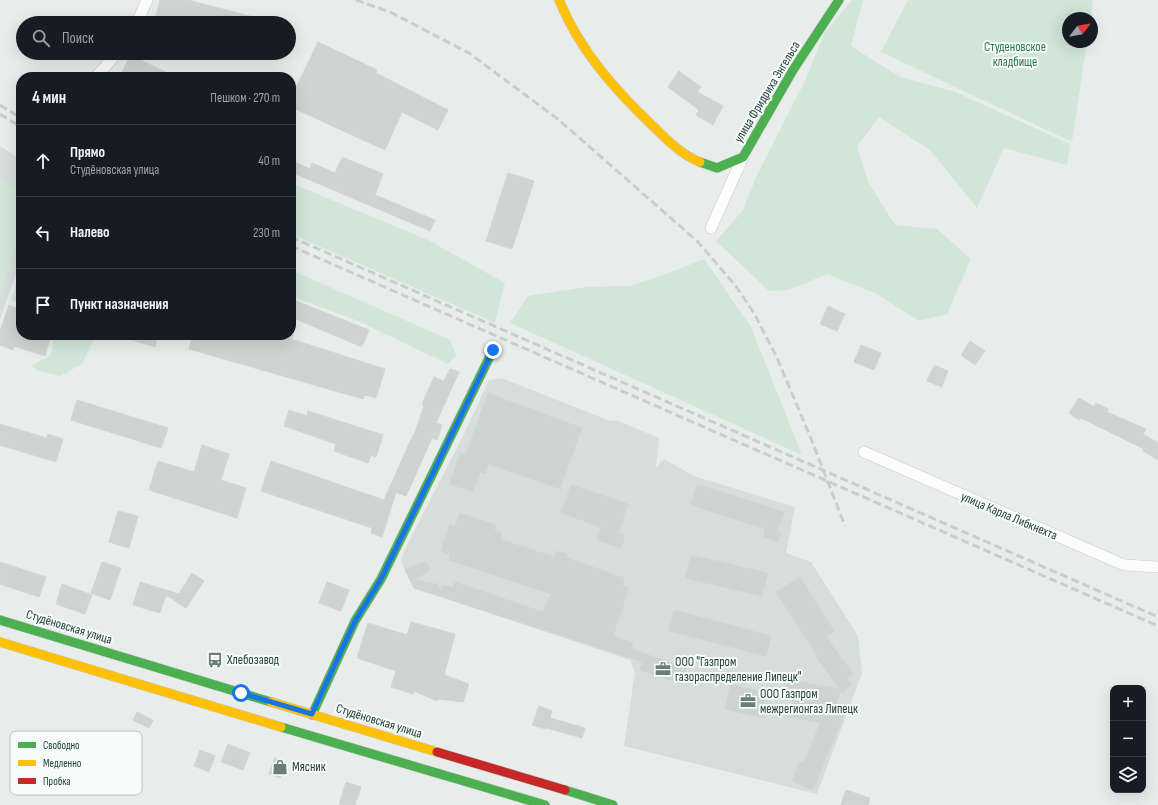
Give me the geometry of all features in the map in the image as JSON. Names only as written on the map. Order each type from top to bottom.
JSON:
[{"type":"main road","name":"улица Фридриха Энгельса","points":[[560,0],[563,11],[582,45],[607,78],[635,109],[686,156],[717,168],[743,157],[793,70],[839,0]]},
{"type":"main road","points":[[312,714],[355,621],[381,579],[493,350]]},
{"type":"main road","name":"Студёновская улица","points":[[0,620],[612,805]]},
{"type":"main road","points":[[0,642],[386,759],[545,805]]},
{"type":"street","points":[[139,16],[146,0]]},
{"type":"street","points":[[100,72],[111,60]]},
{"type":"street","points":[[711,228],[743,157]]},
{"type":"street","name":"улица Карла Либкнехта","points":[[864,452],[1124,565],[1158,567]]},
{"type":"shaded area","points":[[0,146],[16,157],[16,274],[0,319]]},
{"type":"shaded area","points":[[502,378],[610,421],[616,420],[659,438],[656,468],[664,459],[694,476],[795,507],[786,553],[811,562],[858,636],[862,673],[817,794],[624,746],[635,672],[630,660],[414,588],[401,562],[403,553],[462,438],[489,380]]},
{"type":"green space","points":[[852,0],[863,0],[851,46],[900,77],[953,91],[1070,144],[1067,165],[1004,148],[977,208],[930,150],[879,117],[857,146],[868,182],[895,225],[937,229],[971,259],[947,314],[919,321],[877,294],[827,274],[789,290],[769,291],[716,241],[743,210],[757,175],[804,83],[825,32]]},
{"type":"green space","name":"Студеновское кладбище","points":[[908,0],[1093,0],[1092,12],[1062,12],[1062,48],[1086,48],[1072,142],[881,52]]},
{"type":"green space","points":[[0,180],[16,188],[16,243],[0,296]]},
{"type":"green space","points":[[296,185],[428,240],[505,283],[495,323],[296,236]]},
{"type":"green space","points":[[704,259],[751,327],[802,455],[510,323],[528,296],[586,287],[629,286],[661,276]]},
{"type":"green space","points":[[296,272],[450,340],[456,355],[448,364],[358,321],[296,298]]},
{"type":"green space","points":[[16,286],[16,302],[11,300]]},
{"type":"green space","points":[[53,340],[94,340],[82,364],[60,376],[39,371],[31,366],[51,355]]},
{"type":"building","points":[[160,0],[188,0],[250,16],[156,16]]},
{"type":"building","points":[[318,42],[377,70],[376,73],[448,110],[438,130],[402,112],[385,150],[296,109],[296,88]]},
{"type":"building","points":[[128,60],[140,60],[166,72],[122,72]]},
{"type":"building","points":[[679,71],[701,87],[697,92],[723,106],[713,125],[696,115],[699,110],[668,87]]},
{"type":"building","points":[[342,157],[383,174],[375,195],[435,220],[430,231],[296,174],[296,162],[310,169],[312,163],[335,173]]},
{"type":"building","points":[[508,173],[534,181],[512,249],[486,241]]},
{"type":"building","points":[[296,301],[369,330],[362,347],[296,319]]},
{"type":"building","points":[[9,305],[16,308],[16,340],[50,340],[45,356],[14,346],[13,350],[0,345],[0,331]]},
{"type":"building","points":[[828,306],[845,314],[837,331],[820,324]]},
{"type":"building","points":[[133,340],[157,340],[155,347]]},
{"type":"building","points":[[192,340],[294,340],[385,369],[376,398],[365,395],[363,399],[189,349]]},
{"type":"building","points":[[970,341],[985,351],[975,365],[961,355]]},
{"type":"building","points":[[861,345],[881,353],[874,370],[854,362]]},
{"type":"building","points":[[934,365],[948,371],[942,387],[927,381]]},
{"type":"building","points":[[450,369],[459,372],[436,423],[442,425],[437,440],[432,438],[406,496],[396,492],[382,537],[371,533],[372,528],[261,491],[271,461],[384,500],[414,435],[424,406],[422,404],[434,377],[444,381]]},
{"type":"building","points":[[488,393],[582,428],[560,489],[488,464],[485,474],[480,472],[473,492],[450,484],[460,453],[466,454]]},
{"type":"building","points":[[1079,398],[1094,407],[1096,403],[1108,409],[1107,412],[1146,429],[1143,434],[1158,443],[1158,460],[1143,451],[1144,449],[1081,418],[1079,420],[1069,413]]},
{"type":"building","points":[[77,400],[168,428],[161,448],[71,420]]},
{"type":"building","points":[[289,410],[307,416],[308,411],[383,435],[376,457],[371,455],[368,463],[334,451],[336,444],[284,426]]},
{"type":"building","points":[[0,424],[47,438],[48,434],[63,439],[56,462],[0,445]]},
{"type":"building","points":[[202,445],[229,454],[221,480],[246,488],[237,518],[149,490],[158,461],[194,472]]},
{"type":"building","points":[[697,484],[784,512],[777,532],[781,533],[778,542],[763,537],[765,529],[691,505]]},
{"type":"building","points":[[571,485],[628,504],[618,533],[625,536],[621,548],[597,540],[601,527],[561,513]]},
{"type":"building","points":[[118,511],[138,516],[129,548],[109,542]]},
{"type":"building","points":[[460,513],[496,525],[494,530],[502,533],[500,539],[554,557],[557,551],[567,554],[567,558],[624,578],[623,585],[629,588],[613,636],[633,643],[631,649],[687,668],[682,684],[640,670],[642,662],[414,588],[405,570],[426,561],[430,570],[414,580],[437,584],[441,591],[442,585],[453,587],[455,582],[543,612],[551,594],[449,560],[450,554],[441,551],[450,524],[455,526]]},
{"type":"building","points":[[691,555],[768,573],[762,596],[685,578]]},
{"type":"building","points":[[0,562],[46,577],[39,597],[0,584]]},
{"type":"building","points":[[102,562],[121,568],[110,600],[91,593]]},
{"type":"building","points":[[192,573],[204,581],[186,608],[166,595],[160,613],[133,605],[140,582],[179,594]]},
{"type":"building","points":[[800,577],[834,631],[826,637],[853,674],[847,678],[852,685],[842,693],[840,690],[837,705],[846,710],[813,790],[792,781],[800,761],[804,763],[820,723],[789,717],[795,692],[785,690],[786,679],[839,689],[816,656],[817,655],[776,592]]},
{"type":"building","points":[[327,582],[349,590],[341,611],[319,603]]},
{"type":"building","points":[[62,584],[92,595],[85,614],[56,604]]},
{"type":"building","points":[[674,610],[771,636],[766,656],[669,631]]},
{"type":"building","points":[[411,622],[455,634],[444,675],[469,684],[463,702],[438,699],[437,701],[414,691],[413,694],[391,687],[396,671],[357,658],[368,623],[407,635]]},
{"type":"building","name":"ООО Газпром межрегионгаз Липецк","points":[[731,684],[770,694],[765,718],[725,709]]},
{"type":"building","points":[[539,706],[552,711],[550,718],[585,728],[582,738],[532,725]]},
{"type":"building","points":[[137,712],[153,720],[149,728],[133,720]]},
{"type":"building","points":[[228,744],[250,753],[243,770],[221,762]]},
{"type":"building","points":[[200,750],[215,756],[209,772],[194,766]]},
{"type":"building","points":[[275,758],[286,762],[280,778],[269,774]]},
{"type":"building","points":[[346,782],[361,787],[355,805],[339,805]]},
{"type":"building","points":[[846,790],[870,798],[868,805],[841,805]]},
{"type":"railway","points":[[356,0],[390,12],[469,53],[559,120],[697,241],[735,285],[754,313],[777,358],[810,436],[845,526]]},
{"type":"railway","points":[[0,105],[16,115]]},
{"type":"railway","points":[[0,114],[16,124]]},
{"type":"railway","points":[[296,239],[1158,617]]},
{"type":"railway","points":[[296,248],[1158,626]]},
{"type":"traffic: fast","points":[[700,162],[717,168],[743,157],[793,70],[839,0]]},
{"type":"traffic: fast","points":[[312,715],[355,621],[381,579],[493,350]]},
{"type":"traffic: fast","points":[[0,620],[271,702]]},
{"type":"traffic: fast","points":[[281,727],[545,805]]},
{"type":"traffic: fast","points":[[565,790],[613,805]]},
{"type":"traffic: slow","points":[[559,0],[577,36],[612,84],[681,152],[700,162]]},
{"type":"traffic: slow","points":[[0,642],[281,727]]},
{"type":"traffic: slow","points":[[271,702],[437,752]]},
{"type":"traffic: jam","points":[[437,752],[565,790]]},
{"type":"place","name":"Хлебозавод","points":[[215,660]]},
{"type":"place","name":"ООО \"Газпром газораспределение Липецк\"","points":[[663,669]]},
{"type":"place","name":"ООО Газпром межрегионгаз Липецк","points":[[748,701]]},
{"type":"place","name":"Мясник","points":[[280,767]]},
{"type":"route","points":[[241,693],[312,714],[355,621],[381,579],[426,484],[493,350]]}]
